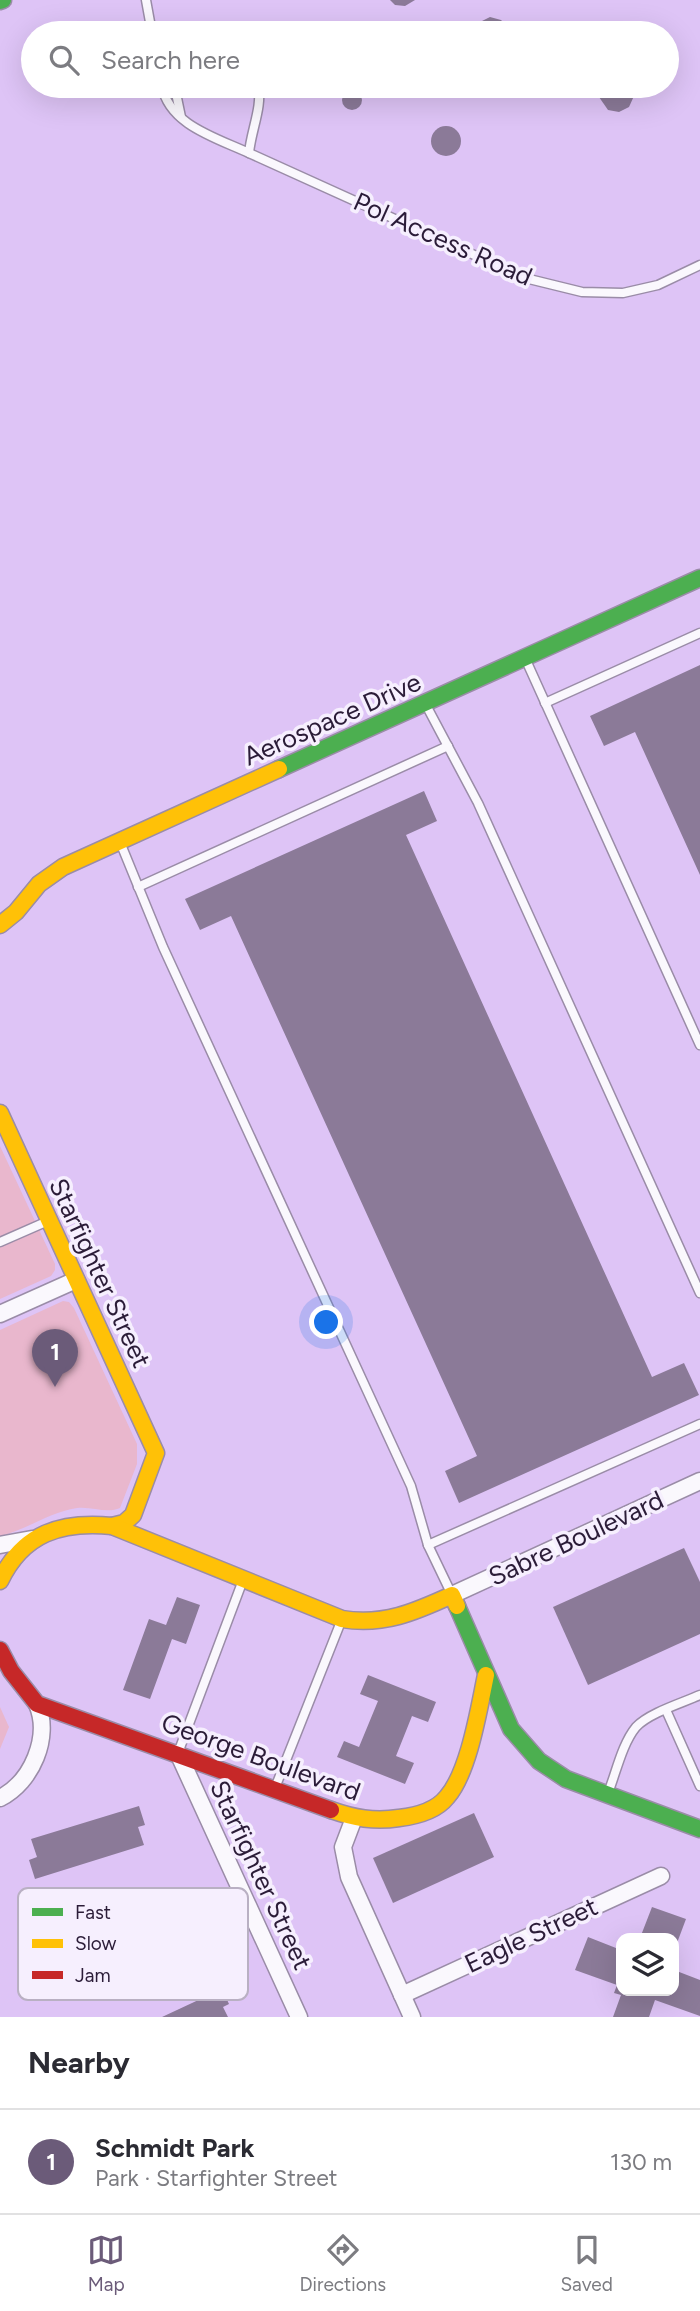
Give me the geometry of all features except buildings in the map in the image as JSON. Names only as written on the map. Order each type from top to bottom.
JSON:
[{"type":"street","name":"Aerospace Drive","points":[[0,925],[16,912],[48,876],[700,578]]},
{"type":"street","name":"Starfighter Street","points":[[0,1113],[156,1453],[133,1514],[124,1523],[111,1526]]},
{"type":"street","points":[[0,1314],[76,1280]]},
{"type":"street","name":"Sabre Boulevard","points":[[452,1595],[700,1481]]},
{"type":"street","points":[[0,1581],[3,1562],[16,1552],[64,1526],[79,1524],[111,1526],[342,1619],[362,1624],[396,1619],[452,1595],[512,1729],[539,1761],[566,1779],[700,1829]]},
{"type":"street","points":[[0,1545],[38,1538]]},
{"type":"street","points":[[0,1650],[11,1671],[37,1704],[43,1727],[31,1767],[15,1788],[0,1798]]},
{"type":"street","name":"George Boulevard","points":[[37,1704],[354,1818],[391,1820],[429,1809],[447,1798],[463,1767],[486,1675]]},
{"type":"street","name":"Starfighter Street","points":[[178,1753],[240,1888]]},
{"type":"street","points":[[354,1818],[343,1847],[348,1877],[412,2017]]},
{"type":"street","name":"Eagle Street","points":[[402,1995],[661,1876]]},
{"type":"street","name":"Starfighter Street","points":[[248,1906],[299,2017]]},
{"type":"lane","points":[[146,0],[150,21]]},
{"type":"lane","points":[[166,98],[180,117]]},
{"type":"lane","points":[[177,98],[180,117]]},
{"type":"lane","points":[[249,153],[251,133],[259,108],[259,98]]},
{"type":"lane","name":"Pol Access Road","points":[[180,117],[195,128],[524,278],[582,292],[623,293],[658,285],[700,265]]},
{"type":"lane","points":[[545,703],[700,633]]},
{"type":"lane","points":[[525,658],[700,1045]]},
{"type":"lane","points":[[426,705],[478,803],[700,1293]]},
{"type":"lane","points":[[138,887],[448,746]]},
{"type":"lane","points":[[120,842],[163,947],[411,1486],[428,1545],[452,1595]]},
{"type":"lane","points":[[0,1242],[50,1220]]},
{"type":"lane","points":[[428,1545],[700,1423]]},
{"type":"lane","points":[[178,1753],[243,1580]]},
{"type":"lane","points":[[275,1788],[342,1619]]},
{"type":"lane","points":[[608,1794],[628,1741],[637,1727],[700,1695]]},
{"type":"lane","points":[[666,1710],[700,1786]]},
{"type":"shaded area","points":[[0,0],[700,0],[700,2017],[0,2017]]},
{"type":"shaded area","points":[[0,1146],[55,1264],[55,1270],[51,1276],[0,1299]]},
{"type":"shaded area","points":[[63,1301],[69,1302],[74,1308],[137,1444],[137,1464],[120,1508],[67,1510],[0,1536],[0,1330]]},
{"type":"shaded area","points":[[0,1707],[9,1727],[0,1749]]},
{"type":"traffic: fast","points":[[279,769],[700,578]]},
{"type":"traffic: fast","points":[[457,1606],[511,1729],[539,1761],[566,1779],[700,1829]]},
{"type":"traffic: slow","points":[[0,925],[16,912],[39,884],[63,867],[279,769]]},
{"type":"traffic: slow","points":[[0,1113],[156,1453],[133,1515],[124,1523],[112,1526]]},
{"type":"traffic: slow","points":[[0,1581],[20,1551],[46,1534],[76,1526],[112,1526],[342,1619],[385,1619],[412,1612],[452,1595],[457,1606]]},
{"type":"traffic: slow","points":[[331,1810],[381,1820],[419,1814],[442,1802],[455,1786],[467,1756],[486,1675]]},
{"type":"traffic: jam","points":[[0,1650],[11,1671],[37,1704],[331,1810]]},
{"type":"place","name":"Schmidt Park","points":[[55,1387]]}]
